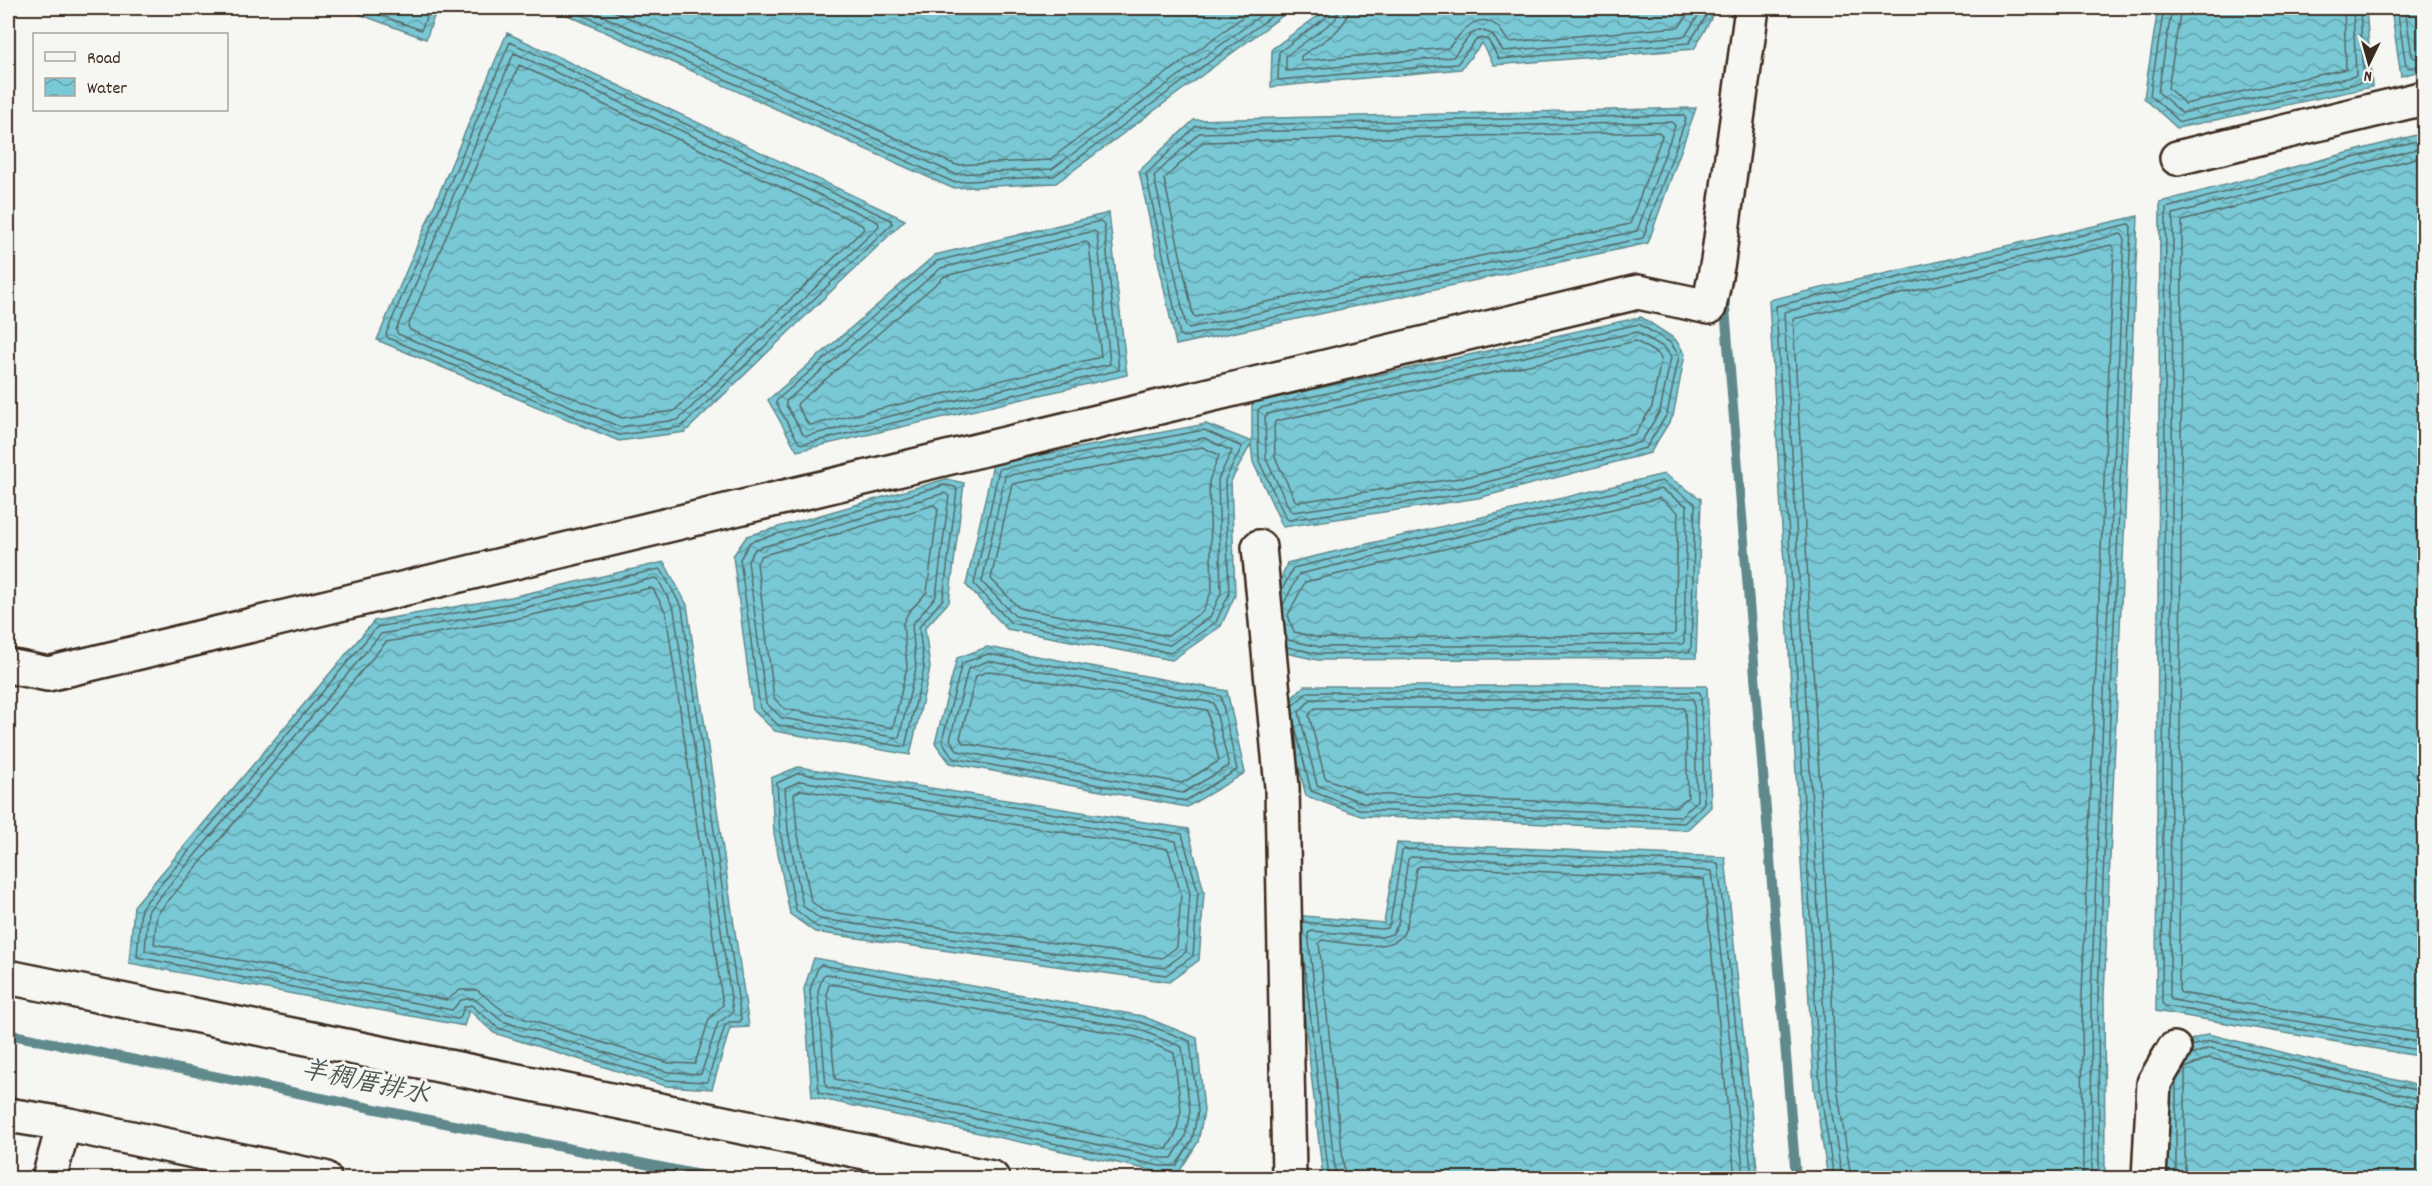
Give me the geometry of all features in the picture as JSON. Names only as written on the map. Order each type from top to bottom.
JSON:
[{"type":"lane","points":[[8,666],[48,674],[1638,292],[1709,307],[1720,250],[1752,8]]},
{"type":"lane","points":[[2177,158],[2424,98]]},
{"type":"lane","points":[[1259,547],[1282,787],[1289,1179]]},
{"type":"lane","points":[[8,977],[992,1179]]},
{"type":"lane","points":[[2149,1179],[2154,1083],[2174,1049]]},
{"type":"lane","points":[[8,1114],[324,1179]]},
{"type":"lane","points":[[49,1179],[64,1124]]},
{"type":"water","points":[[343,8],[437,8],[426,39]]},
{"type":"water","points":[[552,8],[1293,8],[1056,183],[952,188]]},
{"type":"water","points":[[1329,8],[1712,8],[1711,19],[1694,49],[1494,65],[1482,43],[1461,69],[1271,87],[1272,49]]},
{"type":"water","points":[[2158,8],[2366,8],[2372,87],[2177,128],[2144,98]]},
{"type":"water","points":[[2391,8],[2424,8],[2424,70],[2401,76]]},
{"type":"water","points":[[507,33],[905,220],[685,432],[619,441],[377,340]]},
{"type":"water","points":[[1696,108],[1648,243],[1176,345],[1139,171],[1194,120]]},
{"type":"water","points":[[2424,133],[2424,1057],[2156,1011],[2160,202]]},
{"type":"water","points":[[1109,213],[1127,375],[797,451],[768,400],[935,255]]},
{"type":"water","points":[[2138,216],[2104,995],[2105,1178],[1828,1178],[1814,1089],[1769,300]]},
{"type":"water","points":[[1641,317],[1675,339],[1685,354],[1673,416],[1650,453],[1478,498],[1283,527],[1253,462],[1251,444],[1231,481],[1235,595],[1221,626],[1172,660],[1007,629],[966,585],[993,464],[1206,424],[1252,442],[1252,403]]},
{"type":"water","points":[[1664,474],[1701,499],[1696,658],[1318,660],[1277,651],[1263,611],[1280,583],[1287,563]]},
{"type":"water","points":[[946,479],[964,483],[949,602],[925,628],[930,668],[910,755],[775,731],[753,710],[733,556],[747,536]]},
{"type":"water","points":[[664,562],[687,605],[749,1027],[730,1028],[712,1089],[666,1086],[494,1033],[469,1010],[464,1026],[129,963],[134,906],[374,621],[511,597]]},
{"type":"water","points":[[987,647],[1227,691],[1245,773],[1187,807],[950,763],[935,743],[957,658]]},
{"type":"water","points":[[1304,686],[1707,686],[1711,807],[1687,830],[1361,816],[1306,796],[1284,706]]},
{"type":"water","points":[[798,767],[1188,829],[1204,892],[1199,960],[1169,982],[815,932],[790,914],[774,833],[771,778]]},
{"type":"water","points":[[1397,843],[1725,857],[1758,1178],[1323,1178],[1293,915],[1384,923]]},
{"type":"water","points":[[814,958],[1142,1016],[1197,1038],[1204,1111],[1198,1142],[1179,1172],[1159,1172],[812,1097],[804,989]]},
{"type":"water","points":[[2208,1034],[2424,1087],[2424,1178],[2163,1178],[2162,1050]]},
{"type":"waterway","points":[[1724,296],[1796,1178]]},
{"type":"waterway","name":"羊稠厝排水","points":[[8,1034],[714,1178]]}]
